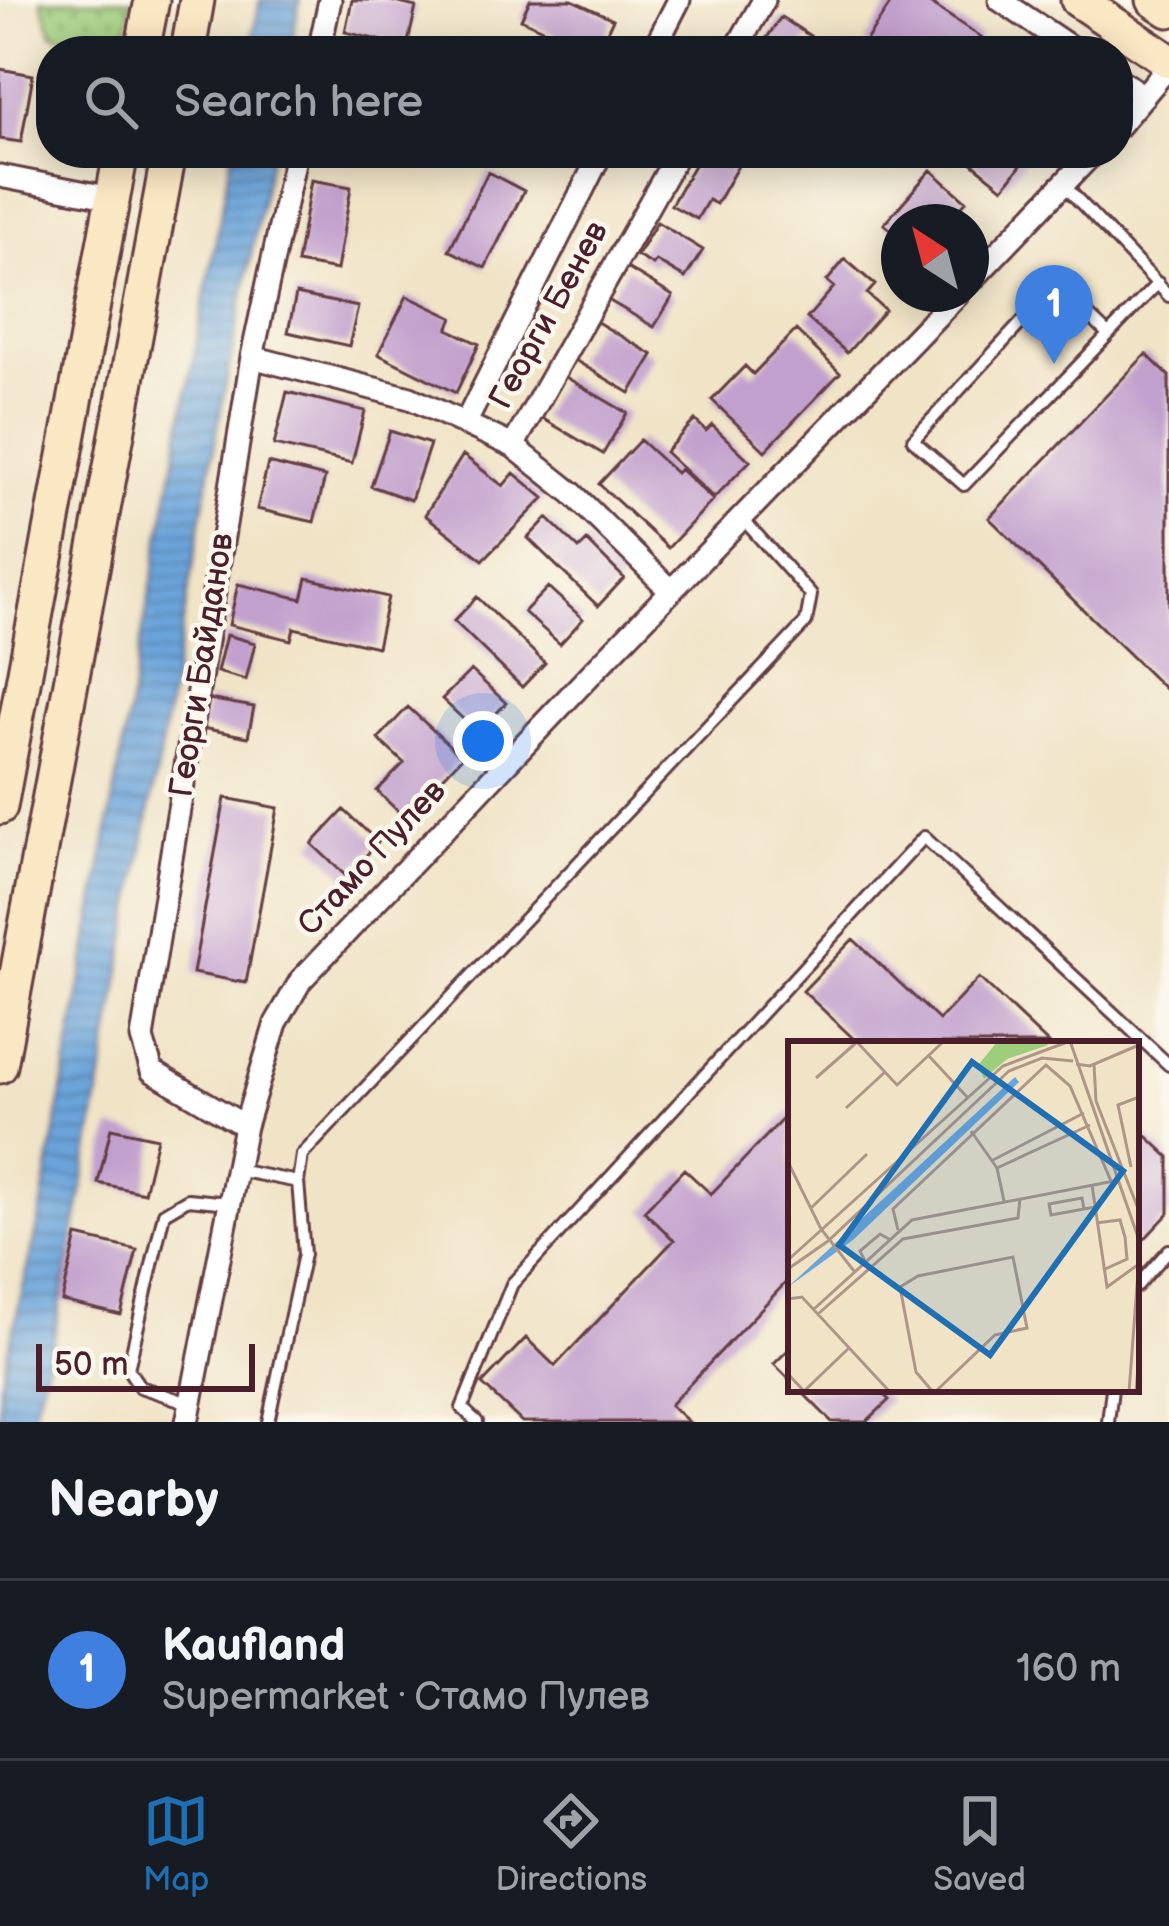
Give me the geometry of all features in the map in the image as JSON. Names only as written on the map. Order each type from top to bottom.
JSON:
[{"type":"main road","points":[[145,36],[152,0]]},
{"type":"main road","points":[[191,36],[197,0]]},
{"type":"main road","points":[[1078,0],[1130,36]]},
{"type":"main road","points":[[1154,0],[1169,10]]},
{"type":"main road","points":[[1133,38],[1169,63]]},
{"type":"main road","points":[[0,807],[119,168]]},
{"type":"main road","points":[[0,1066],[166,168]]},
{"type":"street","points":[[322,36],[330,0]]},
{"type":"street","points":[[661,36],[679,0]]},
{"type":"street","points":[[744,36],[764,0]]},
{"type":"street","points":[[1000,0],[1054,36]]},
{"type":"street","points":[[1133,109],[1169,63]]},
{"type":"street","points":[[1133,89],[1144,96]]},
{"type":"street","name":"Георги Байданов","points":[[245,1126],[152,1071],[142,1038],[252,357],[293,168]]},
{"type":"street","name":"Георги Бенев","points":[[465,424],[594,168]]},
{"type":"street","name":"Георги Бенев","points":[[513,446],[670,168]]},
{"type":"street","points":[[989,262],[1079,168]]},
{"type":"street","points":[[0,176],[112,198]]},
{"type":"street","name":"Стамо Пулев","points":[[188,1413],[245,1126],[276,1023],[301,980],[941,312]]},
{"type":"street","points":[[252,357],[410,398],[513,446],[572,493],[671,591]]},
{"type":"lane","points":[[1064,185],[1169,296]]},
{"type":"lane","points":[[1108,334],[1056,285],[913,440],[964,485],[1158,283]]},
{"type":"lane","points":[[268,1422],[304,1254],[298,1182],[302,1155],[806,622],[811,595],[742,518]]},
{"type":"lane","points":[[477,1422],[462,1408],[512,1284],[924,837],[1169,1065]]},
{"type":"lane","points":[[236,1171],[298,1182]]},
{"type":"lane","points":[[188,1413],[140,1387],[128,1369],[164,1213],[188,1199],[229,1203]]},
{"type":"lane","points":[[1139,1284],[1169,1250]]},
{"type":"lane","points":[[1108,1422],[1112,1392]]},
{"type":"green space","points":[[41,0],[133,0],[125,36],[52,34]]},
{"type":"water","points":[[260,0],[300,0],[293,36],[253,36]]},
{"type":"water","points":[[229,168],[268,168],[53,1341],[31,1422],[0,1422],[0,1385],[40,1217]]},
{"type":"building","points":[[352,0],[387,0],[416,7],[409,36],[345,32]]},
{"type":"building","points":[[530,0],[572,0],[613,19],[605,36],[557,36],[521,19]]},
{"type":"building","points":[[893,0],[925,0],[979,36],[869,36]]},
{"type":"building","points":[[781,17],[810,36],[768,36]]},
{"type":"building","points":[[0,69],[33,75],[21,142],[0,139]]},
{"type":"building","points":[[692,168],[737,168],[716,204],[708,200],[697,219],[671,205]]},
{"type":"building","points":[[978,168],[1019,168],[1003,188]]},
{"type":"building","points":[[931,170],[966,201],[964,204],[901,204]]},
{"type":"building","points":[[488,172],[524,191],[485,268],[449,250]]},
{"type":"building","points":[[311,180],[351,187],[337,270],[297,263]]},
{"type":"building","points":[[657,222],[703,250],[685,278],[637,256]]},
{"type":"building","points":[[845,259],[875,285],[867,294],[883,312],[847,353],[807,318],[834,287],[827,281]]},
{"type":"building","points":[[627,268],[673,296],[654,327],[608,300]]},
{"type":"building","points":[[296,294],[358,307],[349,346],[288,332]]},
{"type":"building","points":[[407,296],[453,318],[448,329],[479,344],[456,393],[378,354]]},
{"type":"building","points":[[597,322],[653,355],[630,393],[573,359]]},
{"type":"building","points":[[796,330],[840,373],[765,451],[712,400],[745,366],[753,374]]},
{"type":"building","points":[[1146,354],[1169,376],[1169,693],[989,518]]},
{"type":"building","points":[[564,376],[627,413],[603,454],[540,417]]},
{"type":"building","points":[[287,392],[365,411],[352,463],[274,445]]},
{"type":"building","points":[[695,420],[706,431],[712,425],[750,461],[714,498],[665,452]]},
{"type":"building","points":[[390,431],[430,444],[411,500],[371,486]]},
{"type":"building","points":[[640,440],[713,500],[668,548],[599,484]]},
{"type":"building","points":[[463,455],[503,486],[514,473],[544,498],[483,560],[425,515]]},
{"type":"building","points":[[268,463],[325,477],[314,522],[257,509]]},
{"type":"building","points":[[547,518],[579,549],[587,541],[624,578],[598,606],[528,538]]},
{"type":"building","points":[[307,578],[388,597],[377,647],[294,628],[291,640],[229,625],[238,584],[302,599]]},
{"type":"building","points":[[548,587],[583,619],[560,644],[524,612]]},
{"type":"building","points":[[477,597],[545,663],[522,687],[454,621]]},
{"type":"building","points":[[226,635],[255,643],[246,680],[217,672]]},
{"type":"building","points":[[471,670],[506,703],[478,733],[442,699]]},
{"type":"building","points":[[208,699],[254,707],[248,737],[202,728]]},
{"type":"building","points":[[408,707],[462,757],[405,818],[377,791],[404,763],[378,739]]},
{"type":"building","points":[[225,798],[278,808],[246,983],[193,973]]},
{"type":"building","points":[[344,810],[378,842],[347,877],[312,844]]},
{"type":"building","points":[[853,939],[939,1020],[979,978],[1046,1041],[856,1041],[803,991]]},
{"type":"building","points":[[788,1113],[788,1280],[670,1405],[689,1422],[522,1422],[482,1384],[526,1338],[555,1366],[674,1240],[644,1211],[684,1169],[711,1194]]},
{"type":"building","points":[[111,1128],[157,1138],[144,1193],[98,1183]]},
{"type":"building","points":[[1139,1129],[1169,1157],[1169,1213],[1139,1245]]},
{"type":"building","points":[[77,1236],[137,1250],[121,1315],[62,1301]]},
{"type":"building","points":[[788,1350],[788,1378],[774,1364]]},
{"type":"building","points":[[802,1392],[881,1392],[889,1400],[866,1422],[832,1422]]},
{"type":"place","name":"Kaufland","points":[[1054,364]]}]
